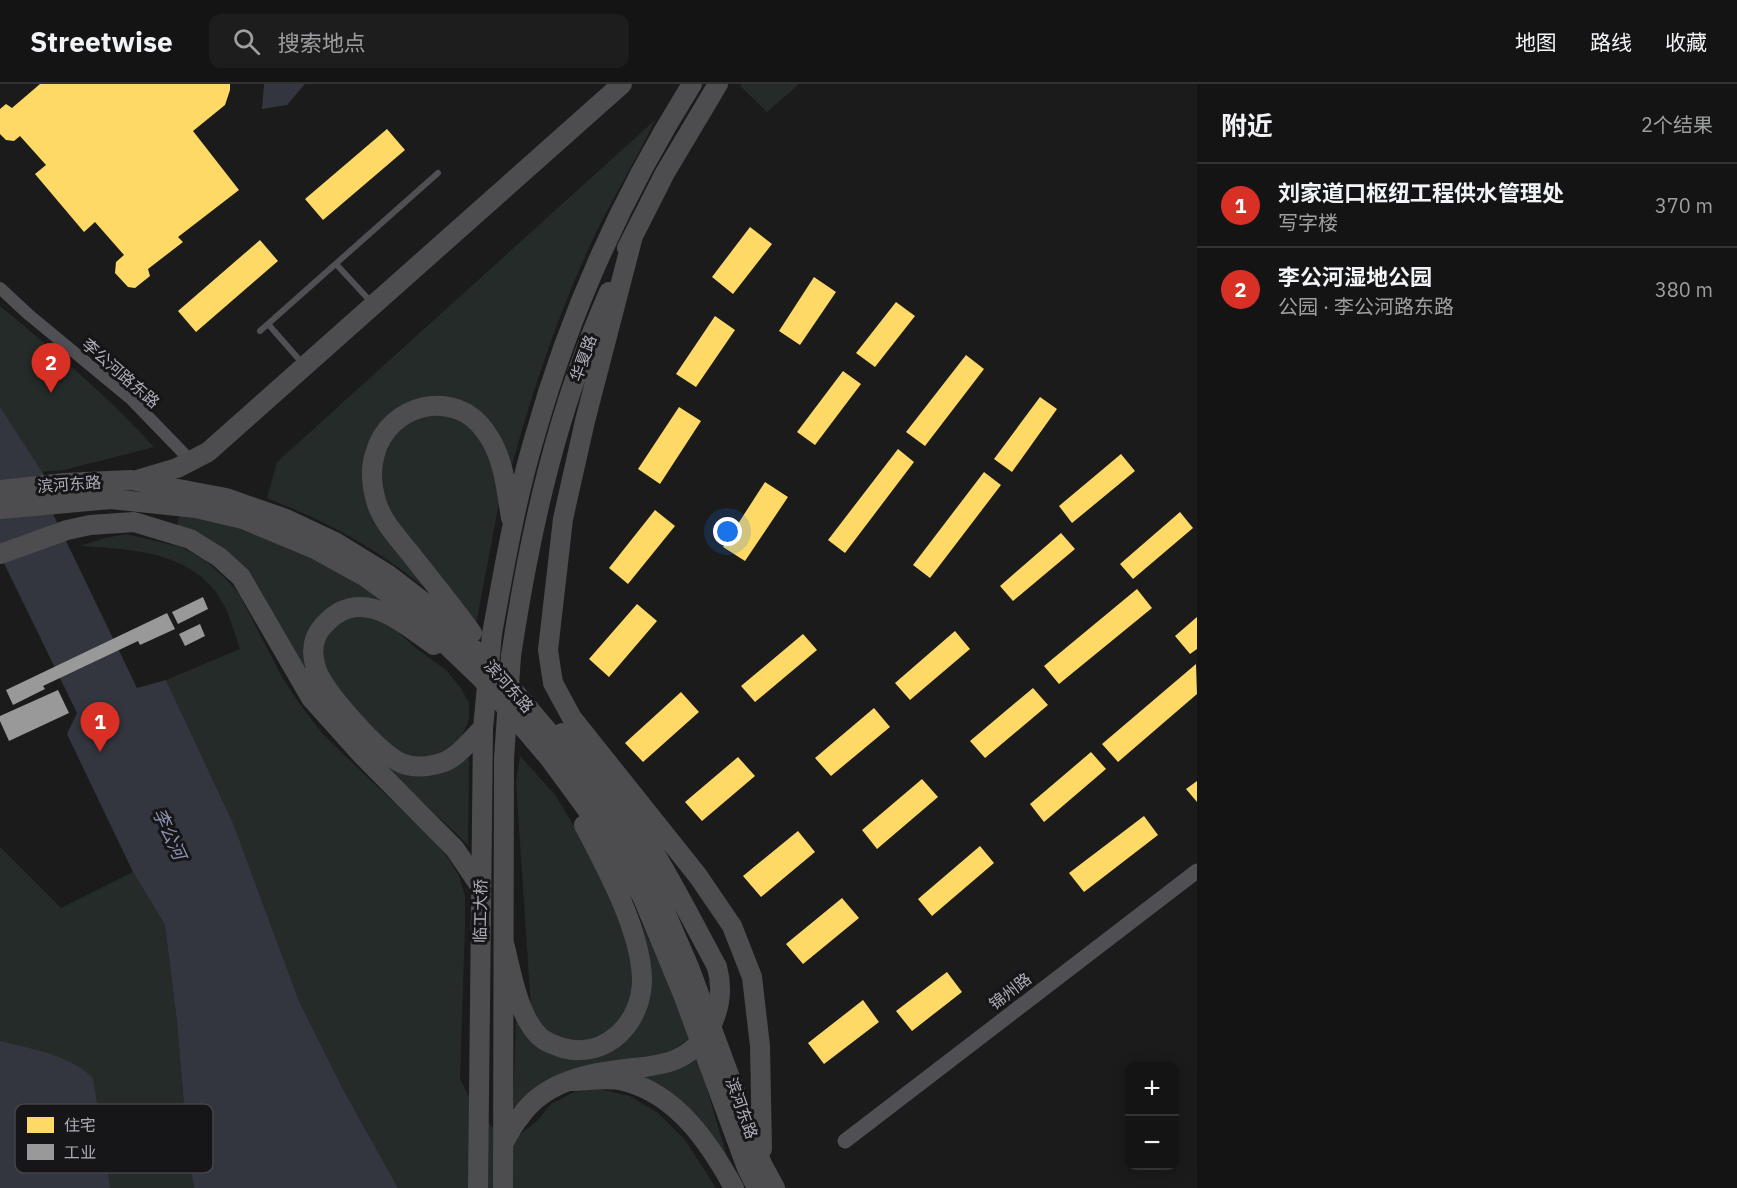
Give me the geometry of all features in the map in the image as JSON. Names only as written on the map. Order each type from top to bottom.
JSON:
[{"type":"main road","name":"华夏路","points":[[492,634],[512,524],[534,439],[561,356],[593,273],[630,194],[692,84]]},
{"type":"main road","name":"华夏路","points":[[511,656],[526,558],[543,484],[562,420],[598,317],[633,236],[665,173],[718,84]]},
{"type":"main road","points":[[131,480],[156,475],[208,452],[614,89]]},
{"type":"main road","points":[[633,236],[562,519],[548,650],[553,683],[572,718],[698,876],[732,926],[752,977],[760,1046],[762,1164]]},
{"type":"main road","points":[[502,677],[466,625],[392,530],[377,504],[373,481],[375,453],[381,438],[391,424],[405,414],[434,405],[450,406],[476,420],[495,446],[501,464],[512,524]]},
{"type":"main road","name":"滨河东路","points":[[0,490],[64,483],[131,480],[226,498],[286,519],[335,542],[387,574],[430,607],[524,701],[584,778],[618,828],[656,891],[689,967],[762,1164],[775,1188]]},
{"type":"main road","name":"滨河东路","points":[[0,509],[111,500],[196,508],[243,519],[315,549],[364,576],[407,607],[481,678],[550,759],[597,823],[642,896],[684,997],[747,1168],[757,1188]]},
{"type":"main road","points":[[0,555],[67,530],[90,525],[134,522],[190,539],[219,557],[240,577],[311,698],[363,756],[455,849],[480,886]]},
{"type":"main road","points":[[481,678],[393,616],[377,609],[354,607],[333,614],[318,632],[312,646],[316,668],[324,686],[378,747],[402,764],[414,767],[429,766],[453,758],[483,728]]},
{"type":"main road","name":"临工大桥","points":[[478,1188],[483,728],[492,634]]},
{"type":"main road","name":"临工大桥","points":[[503,1188],[504,759],[511,656]]},
{"type":"main road","points":[[503,1144],[520,1115],[550,1089],[568,1081],[612,1070],[644,1067],[677,1059],[691,1051],[709,1031],[718,1011],[720,989],[717,967],[672,882],[628,810],[577,746],[548,719],[524,701]]},
{"type":"main road","points":[[504,943],[523,1012],[530,1026],[540,1037],[554,1045],[587,1050],[604,1045],[621,1034],[632,1019],[640,1000],[642,979],[640,957],[620,896],[550,759]]},
{"type":"main road","points":[[568,1081],[623,1080],[659,1097],[697,1130],[734,1188]]},
{"type":"street","name":"李公河路东路","points":[[0,288],[132,400],[191,461]]},
{"type":"street","name":"锦州路","points":[[845,1141],[1197,871]]},
{"type":"lane","points":[[260,331],[438,173]]},
{"type":"lane","points":[[336,264],[374,305]]},
{"type":"lane","points":[[268,324],[305,366]]},
{"type":"shaded area","points":[[742,84],[799,84],[767,112],[740,86]]},
{"type":"shaded area","points":[[655,120],[599,226],[568,297],[537,382],[511,469],[504,446],[424,400],[365,464],[426,589],[370,548],[310,516],[267,498],[277,462]]},
{"type":"shaded area","points":[[0,306],[99,391],[154,447],[64,470],[0,475]]},
{"type":"shaded area","points":[[447,414],[474,430],[494,464],[499,503],[476,624],[437,578],[386,505],[382,489],[380,467],[393,436],[407,422],[419,415]]},
{"type":"shaded area","points":[[179,516],[239,527],[268,537],[324,563],[402,610],[330,607],[312,628],[308,670],[304,673],[249,572],[177,525]]},
{"type":"shaded area","points":[[126,534],[181,547],[205,560],[226,579],[239,594],[282,677],[322,733],[429,835],[448,858],[459,876],[465,896],[460,1079],[473,1105],[483,1117],[494,1129],[505,1136],[519,1135],[536,1122],[551,1104],[574,1092],[599,1089],[630,1096],[658,1113],[685,1140],[716,1188],[398,1188],[344,1091],[299,1001],[233,823],[166,680],[240,649],[224,605],[212,587],[197,574],[180,564],[141,552],[80,546]]},
{"type":"shaded area","points":[[360,612],[392,627],[446,670],[461,688],[469,703],[469,719],[462,736],[451,749],[429,759],[400,754],[376,736],[323,668],[322,637],[328,628]]},
{"type":"shaded area","points":[[520,756],[556,796],[595,862],[623,931],[633,970],[633,1002],[612,1032],[580,1044],[545,1033],[531,1008],[516,782]]},
{"type":"shaded area","points":[[469,758],[468,845],[378,759],[456,766]]},
{"type":"shaded area","points":[[0,847],[61,908],[133,872],[165,925],[184,1104],[15,1104],[15,1173],[191,1173],[194,1188],[0,1188]]},
{"type":"shaded area","points":[[628,892],[691,1037],[673,1050],[527,1095],[513,1108],[516,1014],[571,1057],[642,1016]]},
{"type":"shaded area","points":[[697,1056],[728,1160],[646,1081],[646,1075],[673,1070]]},
{"type":"water","points":[[264,84],[305,84],[287,105],[262,109]]},
{"type":"water","name":"李公河","points":[[0,407],[46,478],[52,512],[137,688],[166,680],[233,823],[299,1001],[344,1091],[398,1188],[194,1188],[191,1173],[213,1173],[213,1104],[184,1104],[165,925],[133,872],[67,734],[77,713],[0,555]]},
{"type":"water","points":[[0,1041],[61,1058],[83,1070],[93,1078],[97,1104],[15,1104],[15,1173],[108,1173],[110,1188],[0,1188]]},
{"type":"building: 住宅","points":[[40,84],[230,84],[225,105],[193,131],[239,190],[178,237],[183,242],[148,269],[150,276],[135,288],[128,287],[115,273],[116,262],[124,255],[95,222],[84,232],[35,174],[46,165],[20,136],[14,141],[6,140],[0,134],[0,109],[6,104],[12,108]]},
{"type":"building: 住宅","points":[[387,129],[405,150],[323,220],[305,199]]},
{"type":"building: 住宅","points":[[750,227],[772,244],[733,294],[712,277]]},
{"type":"building: 住宅","points":[[260,240],[278,261],[196,332],[178,311]]},
{"type":"building: 住宅","points":[[814,277],[836,292],[800,345],[779,331]]},
{"type":"building: 住宅","points":[[896,302],[915,316],[875,367],[856,353]]},
{"type":"building: 住宅","points":[[715,316],[735,330],[696,387],[676,374]]},
{"type":"building: 住宅","points":[[966,355],[984,369],[925,446],[906,432]]},
{"type":"building: 住宅","points":[[843,371],[861,384],[815,445],[797,432]]},
{"type":"building: 住宅","points":[[1040,397],[1057,409],[1012,472],[994,459]]},
{"type":"building: 住宅","points":[[679,407],[701,421],[660,484],[638,469]]},
{"type":"building: 住宅","points":[[898,449],[914,462],[845,553],[828,540]]},
{"type":"building: 住宅","points":[[1121,454],[1135,471],[1072,523],[1059,506]]},
{"type":"building: 住宅","points":[[984,472],[1001,485],[930,578],[913,565]]},
{"type":"building: 住宅","points":[[765,482],[788,497],[745,561],[723,547]]},
{"type":"building: 住宅","points":[[655,510],[675,526],[628,584],[609,568]]},
{"type":"building: 住宅","points":[[1180,512],[1193,528],[1133,579],[1120,564]]},
{"type":"building: 住宅","points":[[1061,533],[1075,549],[1013,601],[1000,586]]},
{"type":"building: 住宅","points":[[1137,589],[1152,608],[1059,684],[1044,666]]},
{"type":"building: 住宅","points":[[637,604],[657,621],[609,677],[589,659]]},
{"type":"building: 住宅","points":[[1197,617],[1197,649],[1190,654],[1175,636]]},
{"type":"building: 住宅","points":[[955,631],[970,649],[910,700],[895,683]]},
{"type":"building: 住宅","points":[[803,634],[817,650],[755,702],[741,686]]},
{"type":"building: 住宅","points":[[1196,664],[1197,694],[1118,762],[1102,744]]},
{"type":"building: 住宅","points":[[1033,688],[1048,705],[985,758],[970,741]]},
{"type":"building: 住宅","points":[[681,692],[699,712],[643,762],[625,743]]},
{"type":"building: 住宅","points":[[874,708],[890,727],[831,776],[815,758]]},
{"type":"building: 住宅","points":[[1091,752],[1106,769],[1044,822],[1030,804]]},
{"type":"building: 住宅","points":[[738,757],[755,776],[702,821],[685,802]]},
{"type":"building: 住宅","points":[[922,779],[938,797],[877,849],[862,830]]},
{"type":"building: 住宅","points":[[1197,781],[1197,802],[1186,789]]},
{"type":"building: 住宅","points":[[1144,816],[1158,835],[1084,892],[1069,873]]},
{"type":"building: 住宅","points":[[798,831],[815,852],[761,897],[743,876]]},
{"type":"building: 住宅","points":[[980,846],[994,863],[932,916],[918,899]]},
{"type":"building: 住宅","points":[[842,898],[859,918],[803,964],[786,944]]},
{"type":"building: 住宅","points":[[947,972],[962,992],[912,1031],[896,1011]]},
{"type":"building: 住宅","points":[[863,1000],[879,1022],[824,1064],[808,1043]]},
{"type":"building: 工业","points":[[203,597],[208,609],[178,624],[172,612]]},
{"type":"building: 工业","points":[[167,613],[175,629],[140,645],[138,641],[43,686],[45,689],[13,705],[6,690]]},
{"type":"building: 工业","points":[[200,624],[205,636],[185,646],[179,634]]},
{"type":"building: 工业","points":[[58,690],[69,713],[9,741],[0,716]]},
{"type":"place","name":"李公河湿地公园","points":[[51,393]]},
{"type":"place","name":"刘家道口枢纽工程供水管理处","points":[[100,752]]}]
